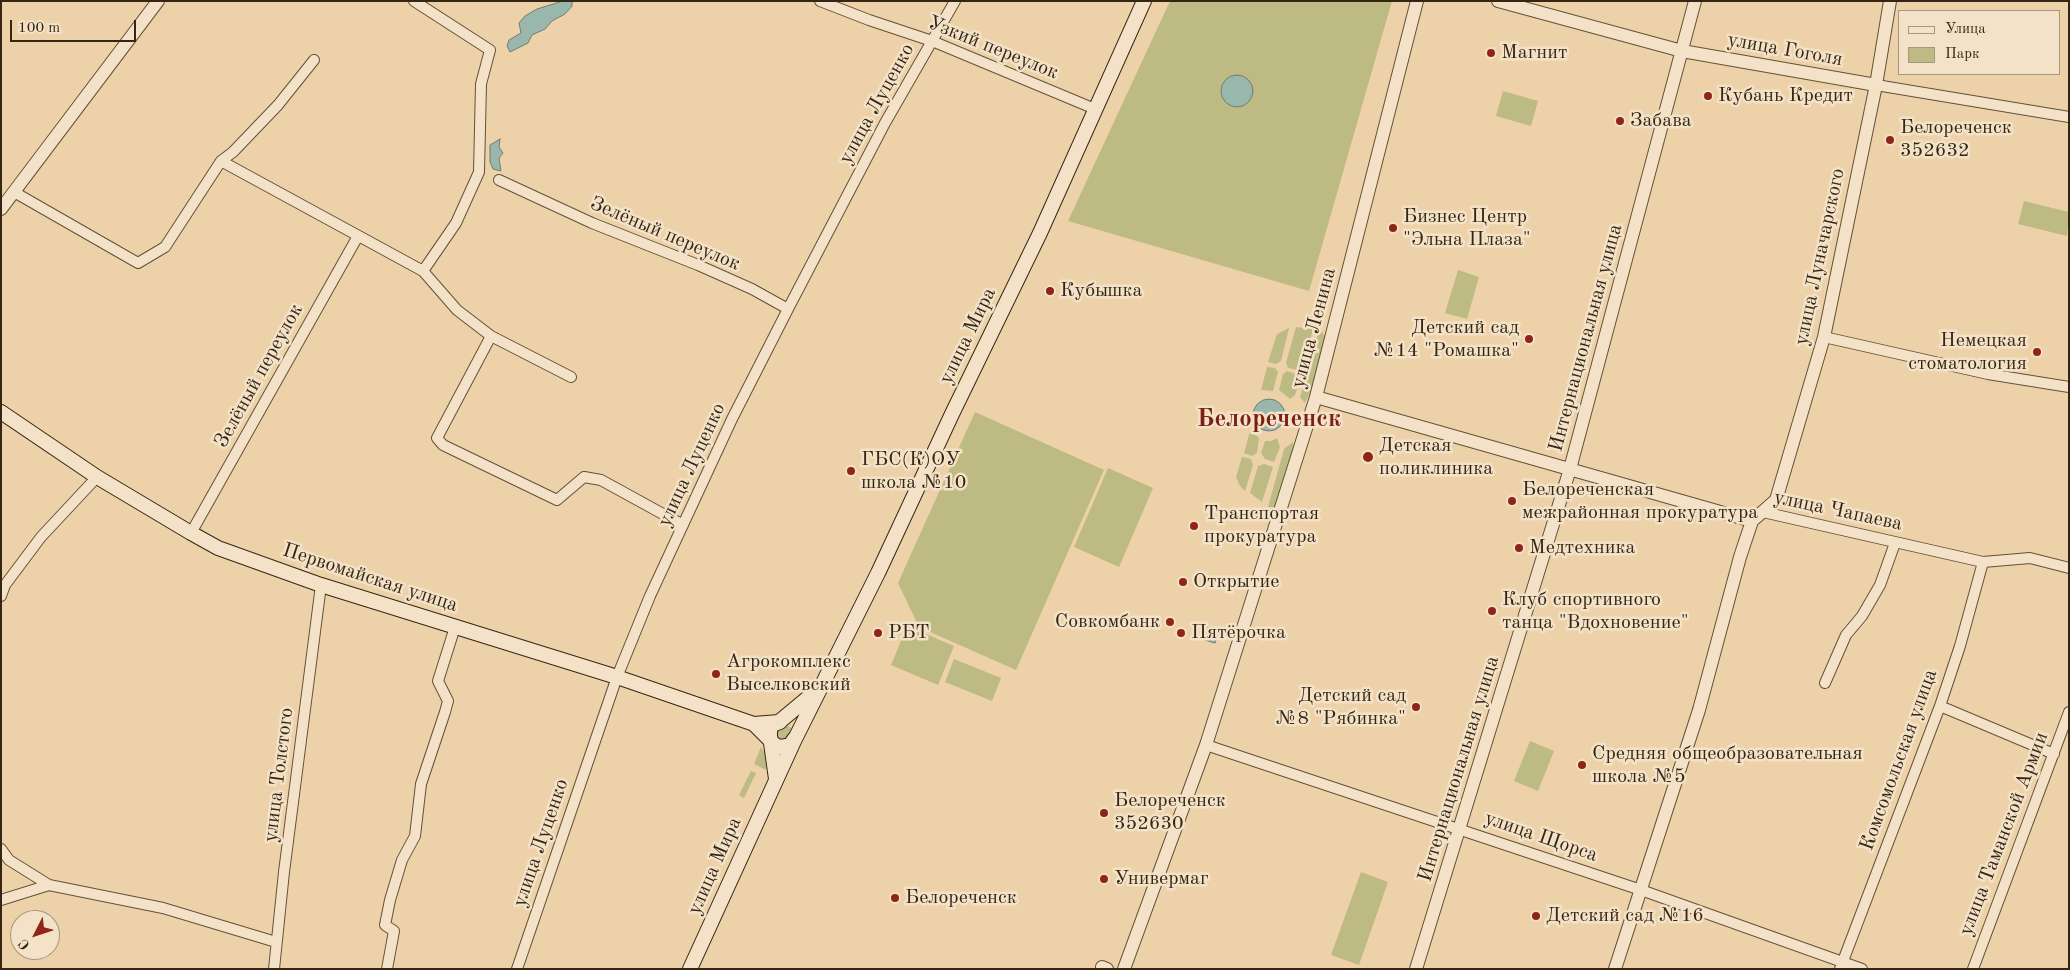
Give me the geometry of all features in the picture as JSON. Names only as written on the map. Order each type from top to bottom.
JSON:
[{"type":"main road","name":"улица Мира","points":[[690,969],[794,741],[823,685],[1040,233],[1144,1]]},
{"type":"main road","name":"Первомайская улица","points":[[1,412],[97,477],[218,548],[321,585],[616,677],[754,724],[779,722]]},
{"type":"main road","name":"улица Мира","points":[[779,722],[823,685]]},
{"type":"main road","points":[[772,742],[780,747],[790,745],[794,741],[794,729],[791,724],[779,722],[770,730],[776,780]]},
{"type":"main road","name":"Первомайская улица","points":[[754,724],[772,742]]},
{"type":"street","points":[[1,209],[158,1]]},
{"type":"street","points":[[414,1],[490,50],[481,84],[482,173],[456,223],[423,271]]},
{"type":"street","name":"Узкий переулок","points":[[820,1],[869,20],[932,40],[1096,109]]},
{"type":"street","name":"улица Луценко","points":[[517,969],[616,677],[650,596],[732,419],[788,309],[885,123],[955,1]]},
{"type":"street","name":"улица Ленина","points":[[1124,969],[1206,746],[1316,397],[1417,1]]},
{"type":"street","name":"улица Гоголя","points":[[1498,1],[1682,51],[2069,118]]},
{"type":"street","name":"Интернациональная улица","points":[[1416,969],[1461,828],[1570,469],[1695,1]]},
{"type":"street","name":"улица Луначарского","points":[[1763,512],[1776,500],[1824,337],[1876,85],[1890,1]]},
{"type":"street","points":[[14,192],[138,263],[165,247],[221,161],[233,152],[278,105],[314,60]]},
{"type":"street","points":[[221,161],[423,271],[457,310],[491,336],[571,377]]},
{"type":"street","name":"Зелёный переулок","points":[[499,180],[592,223],[698,265],[752,289],[788,309]]},
{"type":"street","name":"Зелёный переулок","points":[[191,533],[358,236]]},
{"type":"street","points":[[491,336],[437,438],[443,445],[557,500],[584,477],[601,480],[683,525]]},
{"type":"street","points":[[1824,337],[1988,374],[2069,387]]},
{"type":"street","name":"улица Чапаева","points":[[1316,397],[1752,521],[1763,512],[1984,562],[2030,558],[2069,568]]},
{"type":"street","points":[[1,596],[5,585],[41,537],[97,477]]},
{"type":"street","points":[[1615,969],[1699,710],[1740,557],[1752,521]]},
{"type":"street","points":[[1825,683],[1846,635],[1862,616],[1880,585],[1895,543]]},
{"type":"street","name":"Комсомольская улица","points":[[1841,965],[1940,706],[1960,646],[1984,562]]},
{"type":"street","name":"улица Толстого","points":[[274,969],[321,585]]},
{"type":"street","points":[[387,969],[394,931],[385,925],[402,860],[415,836],[421,784],[448,701],[438,681],[455,627]]},
{"type":"street","points":[[1940,706],[2054,754]]},
{"type":"street","name":"улица Таманской Армии","points":[[1973,969],[2069,712]]},
{"type":"street","name":"улица Ленина","points":[[1117,969],[1196,753],[1206,746]]},
{"type":"street","name":"улица Щорса","points":[[1206,746],[1461,828],[1641,890],[1841,965],[1862,969]]},
{"type":"street","points":[[1,850],[10,860],[49,885],[163,908],[276,942]]},
{"type":"street","points":[[1,900],[49,885]]},
{"type":"green space","points":[[1170,1],[1392,1],[1309,291],[1068,221]]},
{"type":"green space","points":[[1503,91],[1538,101],[1531,126],[1496,116]]},
{"type":"green space","points":[[2024,201],[2069,212],[2067,236],[2018,224]]},
{"type":"green space","points":[[1458,270],[1479,277],[1467,319],[1445,313]]},
{"type":"green space","points":[[1296,327],[1313,329],[1302,371],[1288,368],[1286,363]]},
{"type":"green space","points":[[1289,328],[1281,361],[1276,364],[1268,362],[1277,334]]},
{"type":"green space","points":[[1319,331],[1326,338],[1315,382],[1305,403],[1300,397]]},
{"type":"green space","points":[[1267,367],[1275,368],[1278,372],[1273,391],[1261,390]]},
{"type":"green space","points":[[1287,371],[1301,376],[1295,395],[1290,399],[1279,390],[1283,374]]},
{"type":"green space","points":[[975,412],[1104,470],[1016,670],[919,627],[898,583]]},
{"type":"green space","points":[[1250,431],[1259,438],[1257,453],[1252,456],[1244,453]]},
{"type":"green space","points":[[1277,438],[1280,447],[1274,462],[1265,459],[1261,453],[1265,441]]},
{"type":"green space","points":[[1293,442],[1293,458],[1278,504],[1268,507],[1284,449]]},
{"type":"green space","points":[[1242,457],[1251,459],[1253,465],[1245,491],[1240,486],[1236,477]]},
{"type":"green space","points":[[1264,464],[1273,467],[1262,502],[1250,493],[1258,466]]},
{"type":"green space","points":[[1108,468],[1153,488],[1119,567],[1074,547]]},
{"type":"green space","points":[[907,626],[954,646],[938,685],[891,665]]},
{"type":"green space","points":[[954,659],[1001,678],[992,701],[945,682]]},
{"type":"green space","points":[[786,724],[791,728],[792,734],[790,739],[781,743],[773,732]]},
{"type":"green space","points":[[1530,741],[1554,751],[1538,791],[1514,781]]},
{"type":"green space","points":[[761,747],[767,757],[766,770],[754,764]]},
{"type":"green space","points":[[751,771],[756,773],[744,798],[739,795]]},
{"type":"green space","points":[[1361,872],[1388,882],[1359,965],[1331,955]]},
{"type":"water","points":[[563,1],[576,1],[572,2],[572,6],[565,14],[552,21],[545,29],[532,35],[528,43],[510,52],[507,46],[509,40],[521,33],[519,23],[525,16],[537,9]]},
{"type":"water","points":[[1237,75],[1249,79],[1253,91],[1249,103],[1237,107],[1225,103],[1221,91],[1225,79]]},
{"type":"water","points":[[500,139],[499,147],[503,153],[499,158],[501,171],[493,169],[490,162],[490,145]]},
{"type":"water","points":[[1269,399],[1275,400],[1280,404],[1284,409],[1284,421],[1280,426],[1275,430],[1269,431],[1263,430],[1258,426],[1254,421],[1253,415],[1254,409],[1258,404],[1263,400]]},
{"type":"water","points":[[1208,628],[1219,632],[1215,643],[1205,640]]},
{"type":"place","name":"Магнит","points":[[1491,53]]},
{"type":"place","name":"Кубань Кредит","points":[[1708,96]]},
{"type":"place","name":"Забава","points":[[1620,121]]},
{"type":"place","name":"Белореченск 352632","points":[[1890,140]]},
{"type":"place","name":"Бизнес Центр \"Эльна Плаза\"","points":[[1393,228]]},
{"type":"place","name":"Кубышка","points":[[1050,291]]},
{"type":"place","name":"Детский сад №14 \"Ромашка\"","points":[[1529,339]]},
{"type":"place","name":"Немецкая стоматология","points":[[2037,352]]},
{"type":"place","name":"Детская поликлиника","points":[[1368,457]]},
{"type":"place","name":"ГБС(К)ОУ школа №10","points":[[851,471]]},
{"type":"place","name":"Белореченская межрайонная прокуратура","points":[[1512,501]]},
{"type":"place","name":"Транспортая прокуратура","points":[[1194,526]]},
{"type":"place","name":"Медтехника","points":[[1519,548]]},
{"type":"place","name":"Открытие","points":[[1183,582]]},
{"type":"place","name":"Клуб спортивного танца \"Вдохновение\"","points":[[1492,611]]},
{"type":"place","name":"Совкомбанк","points":[[1170,622]]},
{"type":"place","name":"РБТ","points":[[878,633]]},
{"type":"place","name":"Пятёрочка","points":[[1181,633]]},
{"type":"place","name":"Агрокомплекс Выселковский","points":[[716,674]]},
{"type":"place","name":"Детский сад №8 \"Рябинка\"","points":[[1416,707]]},
{"type":"place","name":"Средняя общеобразовательная школа №5","points":[[1582,765]]},
{"type":"place","name":"Белореченск 352630","points":[[1104,813]]},
{"type":"place","name":"Универмаг","points":[[1104,879]]},
{"type":"place","name":"Белореченск","points":[[895,898]]},
{"type":"place","name":"Детский сад №16","points":[[1536,916]]},
{"type":"district","name":"Белореченск","points":[[1269,419]]}]
